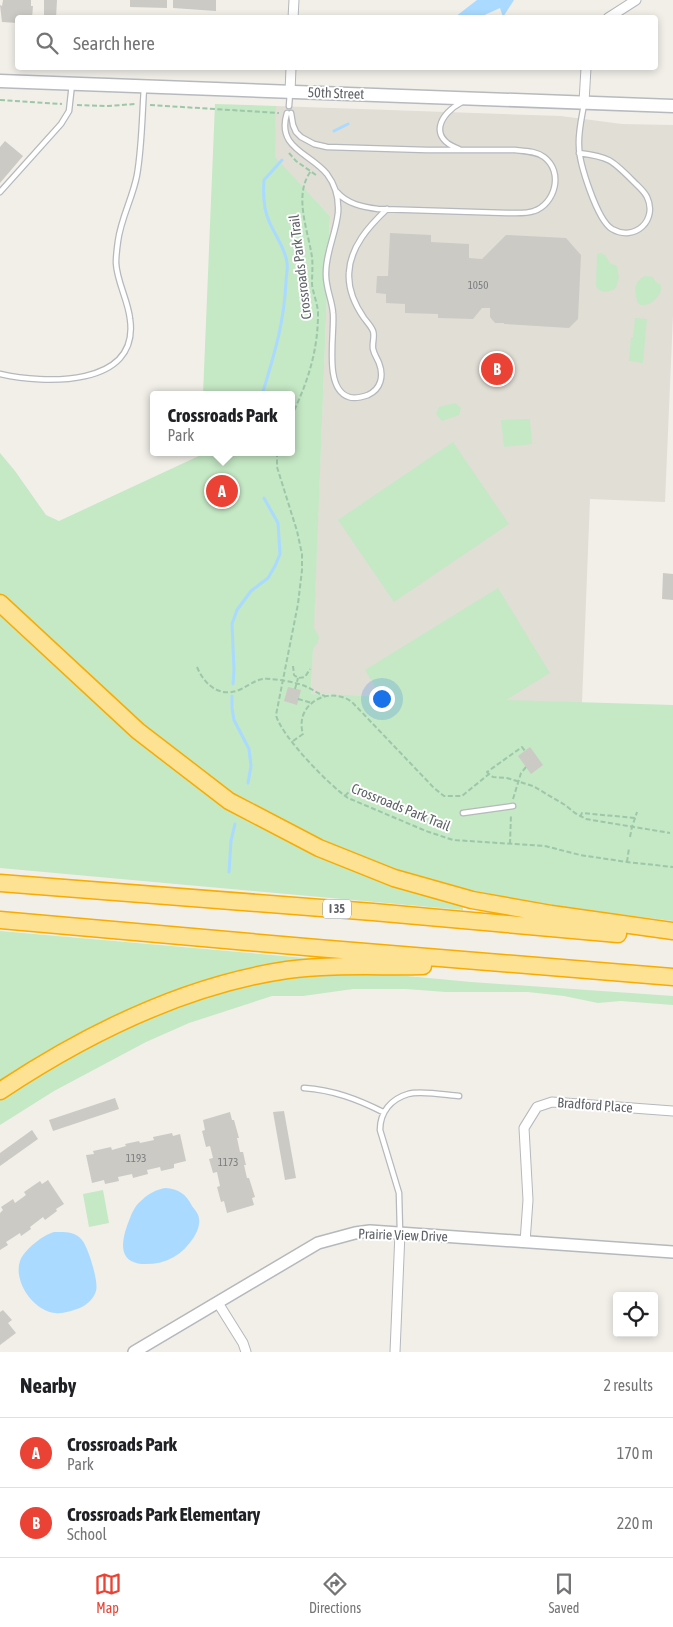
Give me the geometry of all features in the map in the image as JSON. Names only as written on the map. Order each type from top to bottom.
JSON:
[{"type":"highway","points":[[0,603],[138,731],[229,801],[319,848],[394,878],[472,900],[551,914],[673,931]]},
{"type":"highway","name":"I 35","points":[[0,883],[673,938]]},
{"type":"highway","points":[[0,920],[673,977]]},
{"type":"highway","points":[[0,1091],[42,1064],[118,1024],[197,991],[242,978],[288,970],[335,967],[528,966]]},
{"type":"main road","name":"50th Street","points":[[0,81],[673,106]]},
{"type":"street","points":[[293,15],[294,0]]},
{"type":"street","points":[[613,15],[636,0]]},
{"type":"street","points":[[290,92],[291,70]]},
{"type":"street","points":[[584,102],[586,70]]},
{"type":"street","name":"Bradford Place","points":[[525,1242],[528,1200],[524,1128],[537,1107],[552,1102],[673,1111]]},
{"type":"street","name":"Prairie View Drive","points":[[134,1352],[318,1243],[355,1232],[370,1231],[673,1252]]},
{"type":"street","points":[[395,1352],[400,1233]]},
{"type":"street","points":[[218,1303],[243,1343],[246,1352]]},
{"type":"lane","points":[[0,192],[61,124],[69,111],[72,84]]},
{"type":"lane","points":[[0,374],[59,380],[78,378],[101,372],[121,357],[128,343],[130,319],[116,264],[118,239],[137,176],[144,86]]},
{"type":"lane","points":[[289,106],[290,92]]},
{"type":"lane","points":[[462,150],[448,145],[443,140],[440,128],[442,119],[454,106],[474,98]]},
{"type":"lane","points":[[579,153],[608,159],[616,164],[641,189],[646,196],[649,215],[640,230],[633,233],[618,232],[604,222],[582,168],[579,153],[578,143],[584,102]]},
{"type":"lane","points":[[289,113],[296,132],[301,137],[314,144],[327,147],[462,150],[515,150],[544,157],[552,167],[555,180],[553,193],[546,204],[534,211],[527,212],[367,208],[342,198],[326,174],[293,147],[288,140],[284,121],[289,113]]},
{"type":"lane","points":[[336,191],[338,212],[335,233],[329,252],[326,284],[333,312],[332,364],[334,380],[338,388],[350,397],[360,398],[371,393],[381,380],[381,369],[373,351],[374,332],[354,300],[349,285],[349,272],[351,259],[360,240],[387,209]]},
{"type":"lane","points":[[463,813],[512,806]]},
{"type":"lane","points":[[304,1088],[319,1089],[344,1095],[360,1100],[383,1112]]},
{"type":"lane","points":[[400,1233],[399,1193],[380,1130],[380,1120],[383,1112],[392,1102],[409,1093],[459,1096]]},
{"type":"path","name":"Crossroads Park Trail","points":[[295,408],[308,376],[313,356],[318,312],[312,283],[312,256],[303,210],[305,184],[306,177],[311,171],[320,178]]},
{"type":"path","name":"Crossroads Park Trail","points":[[276,456],[277,466],[297,530],[302,563],[299,598],[276,715],[282,729],[292,742],[337,790],[345,796],[442,837],[472,842],[554,847],[580,855],[673,867]]},
{"type":"path","points":[[293,666],[294,675],[298,678]]},
{"type":"path","points":[[197,667],[204,681],[221,691],[239,690],[258,679],[271,679],[304,686],[325,696],[340,696],[352,702],[439,793],[451,797],[462,796],[489,774],[487,772],[522,747],[525,751]]},
{"type":"path","points":[[298,678],[305,677],[310,669]]},
{"type":"path","points":[[295,689],[298,678]]},
{"type":"path","points":[[292,742],[303,734],[301,718],[312,703],[325,696]]},
{"type":"path","points":[[298,699],[312,703]]},
{"type":"path","points":[[510,844],[512,806],[521,773],[526,767]]},
{"type":"path","points":[[489,774],[493,778],[508,778],[542,790],[580,817],[670,832]]},
{"type":"path","points":[[345,796],[357,783]]},
{"type":"path","points":[[630,837],[637,812]]},
{"type":"path","points":[[580,817],[582,813],[635,818]]},
{"type":"path","points":[[627,862],[629,848]]},
{"type":"shaded area","points":[[276,106],[561,116],[622,124],[673,125],[673,315],[665,502],[590,499],[582,703],[311,694],[330,216],[274,157]]},
{"type":"green space","points":[[215,104],[276,106],[275,157],[330,216],[314,628],[319,637],[313,649],[311,694],[381,696],[365,670],[498,588],[550,673],[506,700],[673,705],[673,921],[618,914],[617,918],[466,894],[350,856],[246,804],[170,750],[0,596],[0,453],[46,515],[59,521],[199,456],[295,456],[295,391],[203,391]]},
{"type":"green space","points":[[597,254],[605,255],[610,263],[617,266],[619,277],[616,288],[608,292],[598,289],[596,286]]},
{"type":"green space","points":[[645,276],[653,277],[661,285],[661,290],[652,302],[641,305],[637,301],[635,293],[638,282]]},
{"type":"green space","points":[[635,318],[647,319],[643,363],[629,361]]},
{"type":"green space","points":[[455,403],[461,408],[459,415],[442,421],[436,414],[439,407]]},
{"type":"green space","points":[[530,419],[532,444],[504,447],[501,420]]},
{"type":"green space","points":[[453,442],[509,524],[394,602],[338,520]]},
{"type":"green space","points":[[0,611],[148,749],[204,791],[337,864],[387,883],[463,905],[463,910],[0,868]]},
{"type":"green space","points":[[0,931],[317,959],[254,972],[0,1085]]},
{"type":"green space","points":[[385,974],[673,996],[673,1005],[621,1001],[598,1003],[564,996],[528,992],[446,992],[406,989],[353,989],[303,996],[272,996],[189,1023],[146,1042],[54,1091],[0,1125],[0,1098],[116,1031],[202,997],[261,982],[284,979],[333,975]]},
{"type":"green space","points":[[103,1190],[109,1223],[89,1227],[83,1194]]},
{"type":"water","points":[[477,0],[514,0],[504,15],[502,15],[500,8],[484,15],[458,15]]},
{"type":"water","points":[[165,1188],[182,1193],[198,1215],[199,1224],[194,1237],[178,1254],[165,1261],[142,1264],[129,1260],[123,1245],[131,1215],[136,1206],[145,1198],[153,1192]]},
{"type":"water","points":[[54,1232],[73,1234],[82,1240],[92,1265],[97,1287],[93,1297],[86,1304],[77,1309],[61,1313],[47,1311],[33,1301],[22,1286],[19,1269],[22,1257],[30,1248],[45,1236]]},
{"type":"building","points":[[3,0],[31,0],[32,15],[15,15],[15,23],[2,22],[0,5],[2,6]]},
{"type":"building","points":[[44,0],[57,0],[56,15],[44,15]]},
{"type":"building","points":[[130,0],[167,0],[167,8],[130,7]]},
{"type":"building","points":[[173,0],[216,0],[216,11],[173,8]]},
{"type":"building","points":[[5,141],[23,156],[0,183],[0,147]]},
{"type":"building","points":[[390,233],[431,235],[431,242],[469,244],[469,258],[482,259],[506,235],[566,238],[581,255],[578,319],[569,328],[495,323],[490,317],[490,308],[482,308],[473,319],[438,318],[438,314],[405,313],[405,304],[386,303],[386,294],[376,293],[377,276],[388,276]]},
{"type":"building","points":[[663,573],[673,574],[673,600],[662,599]]},
{"type":"building","points":[[288,687],[301,690],[297,705],[284,701]]},
{"type":"building","points":[[530,747],[543,765],[531,774],[518,756]]},
{"type":"building","points":[[115,1098],[119,1109],[53,1131],[49,1120]]},
{"type":"building","points":[[284,1111],[296,1178],[285,1180],[273,1112]]},
{"type":"building","points":[[230,1112],[239,1138],[237,1138],[240,1152],[243,1152],[247,1178],[249,1178],[255,1197],[252,1198],[254,1205],[227,1213],[224,1201],[221,1202],[217,1187],[220,1186],[217,1172],[213,1173],[209,1159],[213,1158],[210,1146],[206,1147],[202,1131],[205,1130],[203,1120]]},
{"type":"building","points":[[32,1130],[38,1139],[0,1166],[0,1153]]},
{"type":"building","points":[[172,1133],[173,1136],[180,1134],[186,1161],[174,1164],[174,1168],[161,1171],[160,1167],[147,1170],[148,1174],[133,1178],[132,1174],[118,1177],[119,1181],[105,1184],[104,1180],[92,1183],[86,1155],[94,1154],[93,1151],[111,1147],[112,1150],[126,1146],[125,1144],[154,1140],[153,1137]]},
{"type":"building","points":[[48,1180],[64,1204],[45,1220],[43,1217],[21,1236],[20,1233],[6,1242],[8,1245],[0,1250],[0,1213],[3,1210],[1,1207],[13,1199],[15,1203],[26,1195],[24,1192],[40,1181],[42,1184]]},
{"type":"building","points":[[3,1310],[12,1320],[8,1323],[16,1333],[0,1345],[0,1312]]},
{"type":"waterway","points":[[334,131],[348,124]]},
{"type":"waterway","points":[[263,391],[281,326],[287,268],[284,252],[267,216],[264,180],[282,160]]},
{"type":"waterway","points":[[233,684],[232,624],[237,610],[251,591],[268,578],[280,554],[278,523],[264,498]]},
{"type":"waterway","points":[[232,696],[234,720],[249,749],[251,766],[248,783]]},
{"type":"waterway","points":[[229,872],[231,841],[235,824]]},
{"type":"place","name":"Crossroads Park Elementary","points":[[497,369]]},
{"type":"place","name":"Crossroads Park","points":[[222,491]]}]
